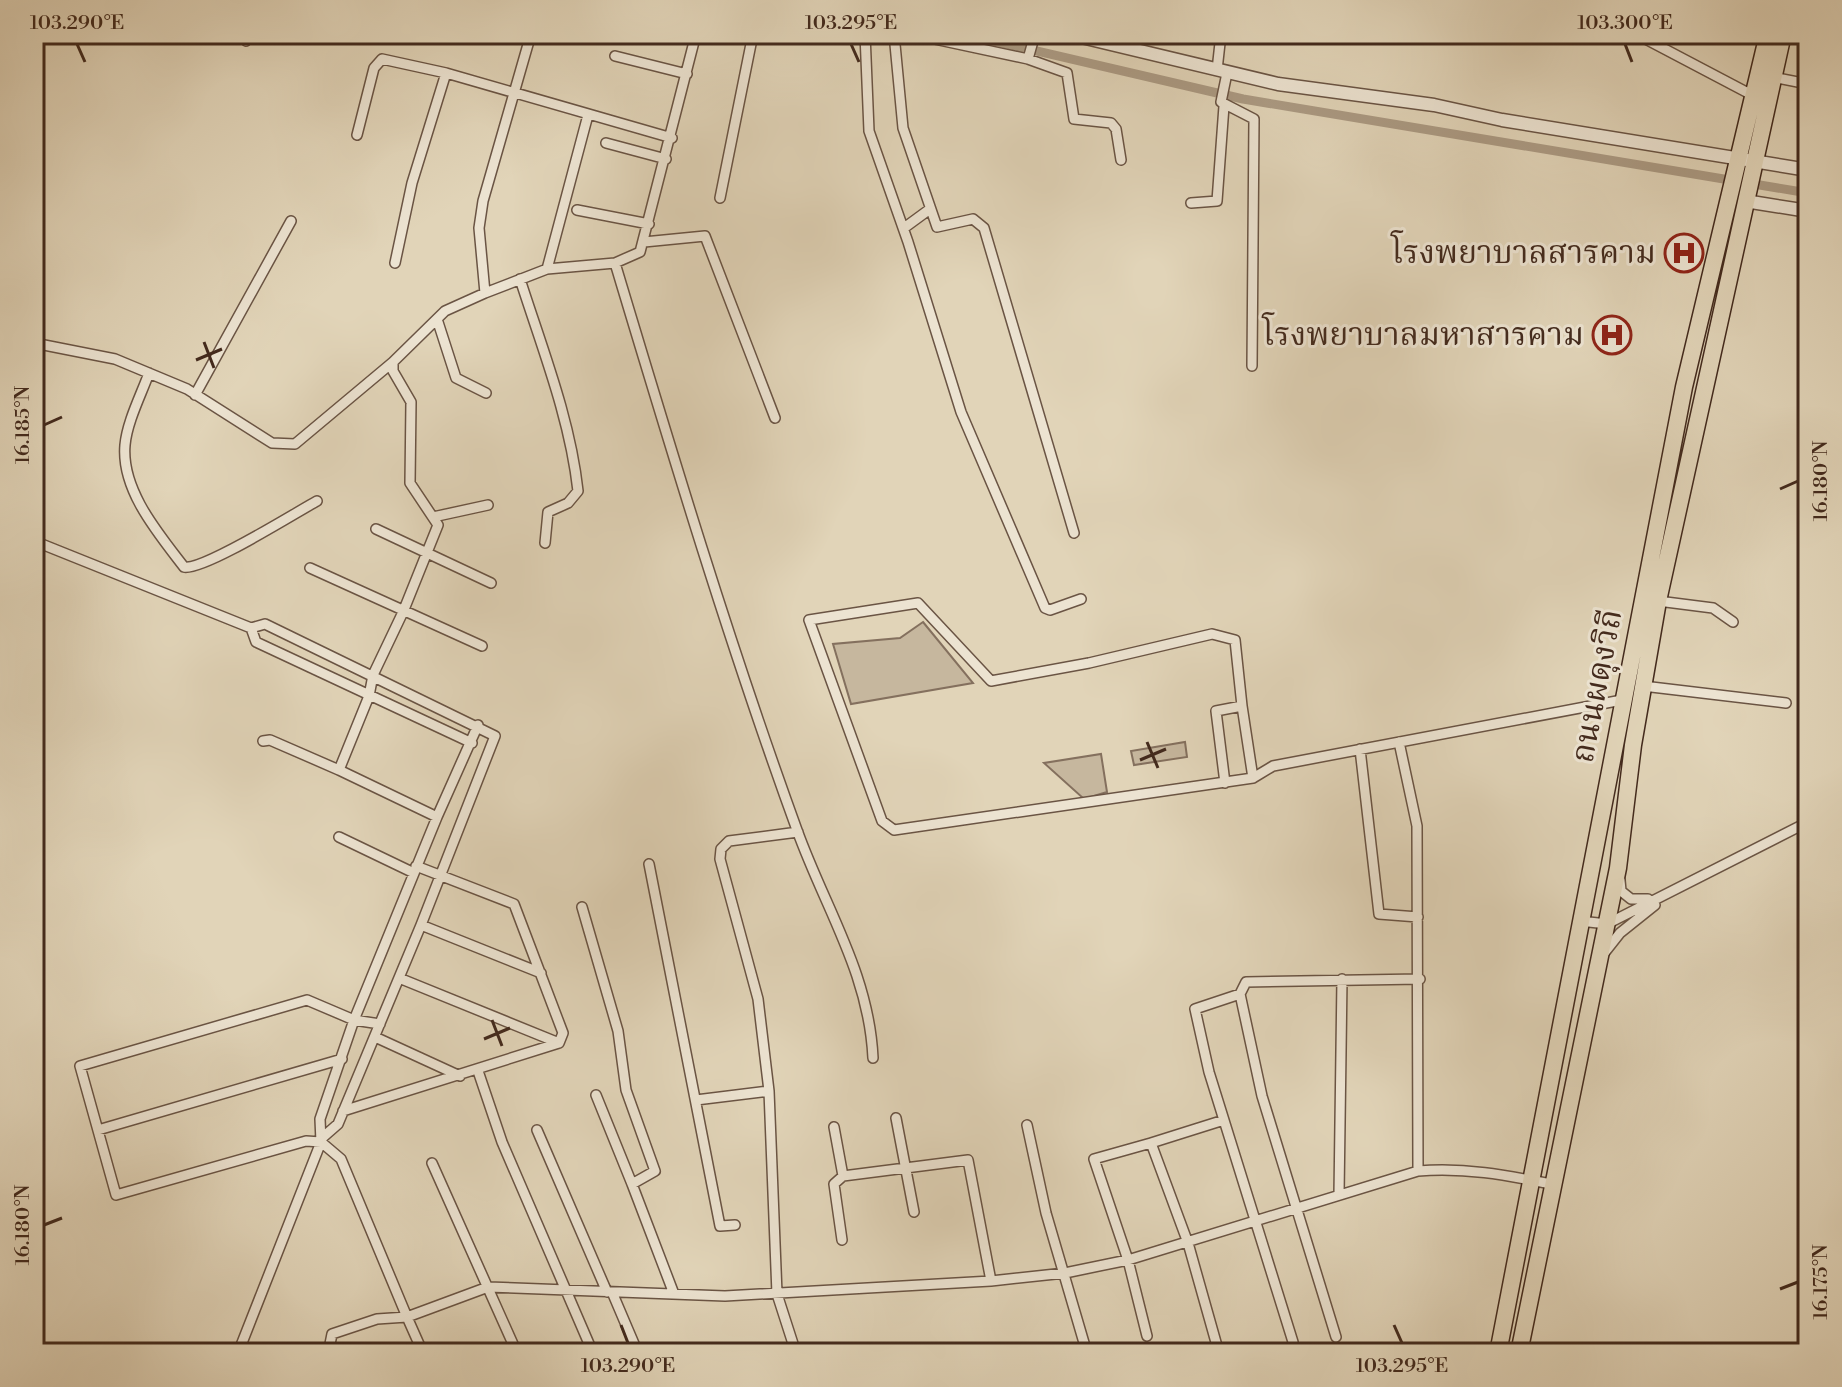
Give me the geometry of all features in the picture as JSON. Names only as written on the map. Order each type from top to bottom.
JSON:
[{"type":"main road","name":"ถนนผดุงวิถี","points":[[1519,1353],[1551,1184],[1618,868],[1641,694],[1658,601],[1746,196],[1744,164],[1752,95],[1768,34]]},
{"type":"main road","name":"ถนนผดุงวิถี","points":[[1498,1353],[1684,387],[1729,188],[1744,164],[1783,34]]},
{"type":"main road","points":[[1622,700],[1641,694]]},
{"type":"street","points":[[485,293],[479,228],[483,201],[531,34]]},
{"type":"street","points":[[34,343],[115,359],[195,395],[272,443],[295,444],[393,362],[437,319],[485,293],[547,269],[615,263],[640,252],[672,138],[696,34]]},
{"type":"street","points":[[720,198],[753,34]]},
{"type":"street","points":[[865,34],[866,119],[904,228],[961,412],[1045,608],[1050,610],[1081,599]]},
{"type":"street","points":[[894,34],[903,128],[930,209],[937,227],[973,219],[984,228],[1074,533]]},
{"type":"street","points":[[911,34],[1029,56],[1067,73],[1074,119],[1111,123],[1116,129],[1121,160]]},
{"type":"street","points":[[1029,56],[1035,34]]},
{"type":"street","points":[[1069,34],[1224,74],[1278,84],[1434,105],[1744,164],[1808,170]]},
{"type":"street","points":[[1191,203],[1217,201],[1224,74],[1221,34]]},
{"type":"street","points":[[1636,34],[1752,95]]},
{"type":"street","points":[[1726,34],[1738,39]]},
{"type":"street","points":[[615,56],[687,74]]},
{"type":"street","points":[[357,135],[374,68],[382,59],[446,73],[672,138]]},
{"type":"street","points":[[395,263],[412,183],[446,73]]},
{"type":"street","points":[[1772,77],[1808,84]]},
{"type":"street","points":[[1223,104],[1254,119],[1252,366]]},
{"type":"street","points":[[547,269],[588,115]]},
{"type":"street","points":[[606,143],[666,159]]},
{"type":"street","points":[[1746,196],[1808,211]]},
{"type":"street","points":[[904,228],[930,209]]},
{"type":"street","points":[[577,210],[649,224]]},
{"type":"street","points":[[195,395],[291,221]]},
{"type":"street","points":[[644,242],[705,236],[775,418]]},
{"type":"street","points":[[615,263],[698,535],[798,832],[864,989],[873,1058]]},
{"type":"street","points":[[520,279],[564,416],[578,491],[576,498],[548,512],[545,543]]},
{"type":"street","points":[[437,319],[456,378],[486,393]]},
{"type":"street","points":[[339,770],[369,696],[373,675],[403,612],[438,525],[410,483],[411,402],[393,371],[393,362]]},
{"type":"street","points":[[149,373],[125,442],[126,472],[131,488],[184,567],[191,569],[220,556],[317,501]]},
{"type":"street","points":[[433,517],[488,505]]},
{"type":"street","points":[[376,529],[491,583]]},
{"type":"street","points":[[34,541],[251,628],[265,624],[478,725],[495,736],[375,1037],[338,1124],[322,1140],[238,1353]]},
{"type":"street","points":[[310,568],[482,646]]},
{"type":"street","points":[[1658,601],[1713,608],[1733,622]]},
{"type":"street","points":[[1253,778],[1235,640],[1212,634],[1089,663],[991,681],[918,603],[809,620],[882,821],[894,830],[1253,778],[1273,766],[1622,700]]},
{"type":"street","points":[[251,628],[256,642],[472,743]]},
{"type":"street","points":[[1641,694],[1786,703]]},
{"type":"street","points":[[1225,783],[1216,711],[1242,706]]},
{"type":"street","points":[[423,1353],[341,1159],[322,1140],[320,1119],[354,1020],[478,725]]},
{"type":"street","points":[[263,741],[270,740],[339,770],[437,817]]},
{"type":"street","points":[[1399,742],[1417,826],[1420,979],[1418,1171]]},
{"type":"street","points":[[1360,749],[1379,914],[1418,917]]},
{"type":"street","points":[[1580,921],[1607,924],[1808,822]]},
{"type":"street","points":[[796,1353],[777,1294],[769,1091],[758,999],[720,859],[721,849],[729,841],[798,832]]},
{"type":"street","points":[[339,837],[415,870],[442,874],[514,904],[563,1033],[559,1043],[343,1111]]},
{"type":"street","points":[[649,864],[720,1226],[735,1225]]},
{"type":"street","points":[[1618,868],[1621,891],[1631,899],[1641,901],[1677,889]]},
{"type":"street","points":[[1600,959],[1620,933],[1677,889]]},
{"type":"street","points":[[582,907],[618,1031],[626,1090],[655,1171],[632,1184]]},
{"type":"street","points":[[421,925],[541,973]]},
{"type":"street","points":[[399,978],[559,1043]]},
{"type":"street","points":[[1339,1195],[1342,979]]},
{"type":"street","points":[[1336,1337],[1262,1096],[1240,994],[1246,982],[1420,979]]},
{"type":"street","points":[[1240,994],[1195,1009],[1224,1120],[1293,1342]]},
{"type":"street","points":[[322,1140],[306,1141],[116,1195],[80,1066],[307,1000],[354,1020],[380,1024]]},
{"type":"street","points":[[375,1037],[460,1076]]},
{"type":"street","points":[[98,1130],[342,1059]]},
{"type":"street","points":[[478,1071],[502,1142],[593,1353]]},
{"type":"street","points":[[696,1100],[769,1091]]},
{"type":"street","points":[[596,1095],[674,1294]]},
{"type":"street","points":[[896,1118],[914,1212]]},
{"type":"street","points":[[1147,1336],[1128,1260],[1094,1159],[1224,1120]]},
{"type":"street","points":[[1027,1125],[1087,1353]]},
{"type":"street","points":[[834,1127],[843,1176]]},
{"type":"street","points":[[537,1130],[638,1353]]},
{"type":"street","points":[[1151,1143],[1188,1243],[1219,1353]]},
{"type":"street","points":[[842,1240],[834,1184],[843,1176],[968,1160],[991,1281]]},
{"type":"street","points":[[432,1163],[517,1353]]},
{"type":"street","points":[[335,1353],[330,1344],[332,1334],[377,1319],[407,1317],[488,1287],[674,1294],[777,1294],[991,1281],[1065,1273],[1128,1260],[1418,1171],[1450,1168],[1551,1184]]},
{"type":"shaded area","points":[[923,622],[973,683],[851,704],[833,644],[900,638]]},
{"type":"shaded area","points":[[1185,742],[1187,757],[1134,765],[1131,751]]},
{"type":"shaded area","points":[[1101,754],[1107,792],[1084,799],[1044,763]]},
{"type":"waterway","points":[[964,34],[1243,99],[1808,193]]},
{"type":"place","name":"โรงพยาบาลสารคาม","points":[[1684,253]]},
{"type":"place","name":"โรงพยาบาลมหาสารคาม","points":[[1612,335]]}]
